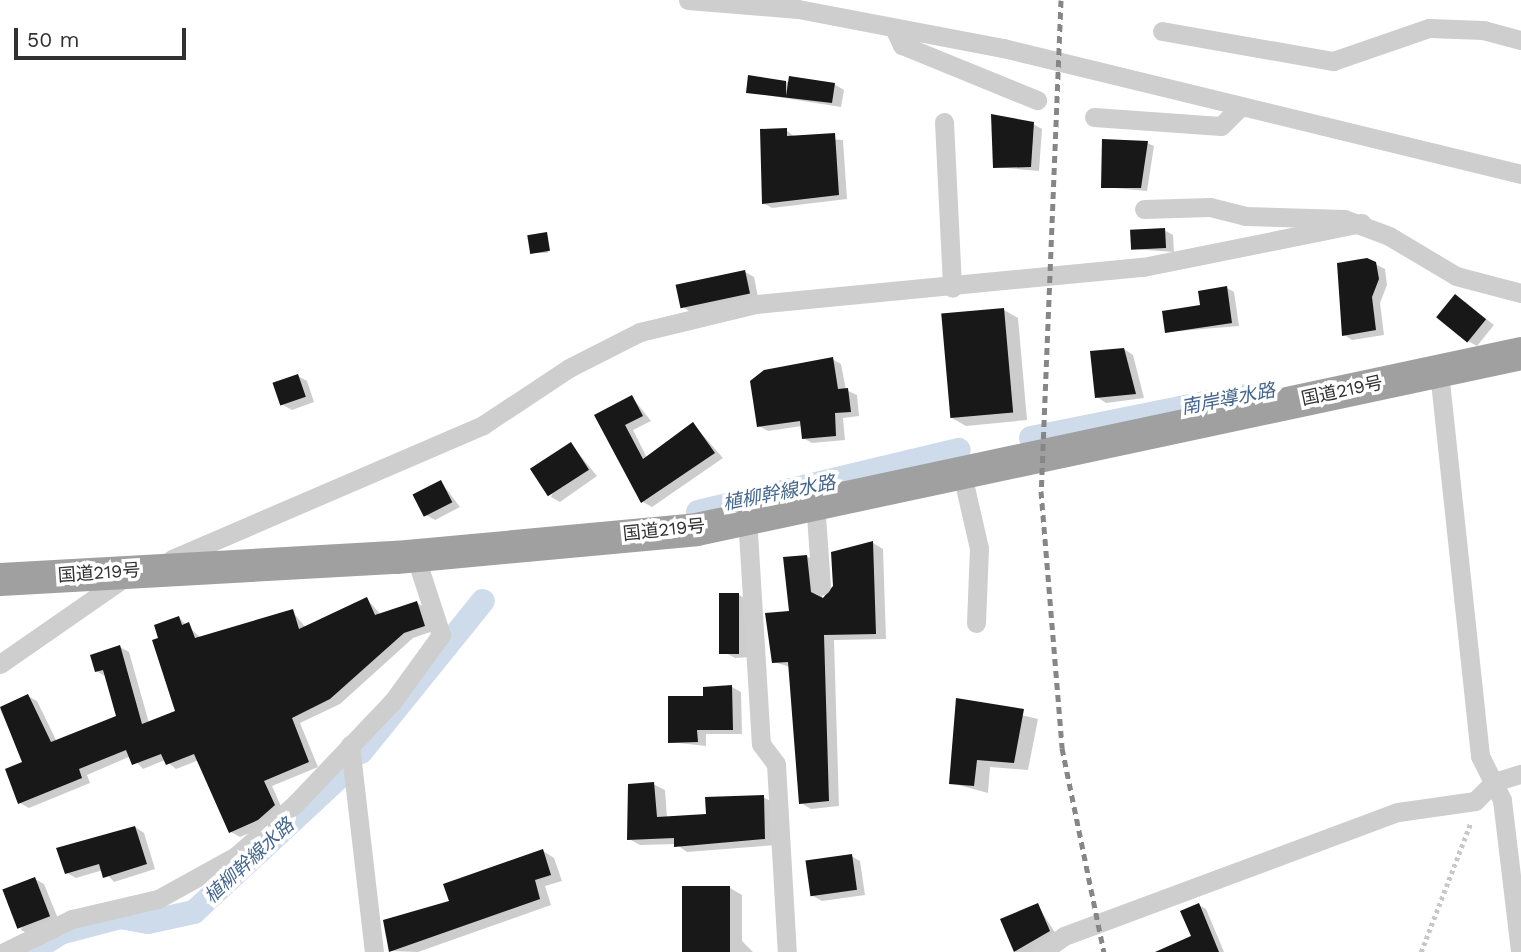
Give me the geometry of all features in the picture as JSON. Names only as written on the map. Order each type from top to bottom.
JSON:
[{"type":"highway","name":"国道219号","points":[[0,579],[415,555],[696,529],[815,500],[962,474],[1521,353]]},
{"type":"street","points":[[688,0],[798,9],[894,27],[1521,174]]},
{"type":"street","points":[[894,27],[902,45],[1037,100]]},
{"type":"street","points":[[1162,31],[1333,61],[1429,28],[1483,30],[1521,40]]},
{"type":"street","points":[[1094,117],[1221,126],[1240,107]]},
{"type":"street","points":[[944,122],[952,288]]},
{"type":"street","points":[[1144,209],[1210,207],[1245,216],[1301,213],[1362,223],[1456,276],[1521,293]]},
{"type":"street","points":[[0,664],[134,570],[209,547],[327,489],[482,425],[569,368],[640,332],[756,304],[952,288],[1143,267],[1362,223]]},
{"type":"street","points":[[1439,372],[1480,756],[1494,782],[1520,952]]},
{"type":"street","points":[[962,474],[979,548],[976,623]]},
{"type":"street","points":[[815,500],[821,586]]},
{"type":"street","points":[[747,516],[761,744],[776,764],[787,952]]},
{"type":"street","points":[[4,952],[72,919],[158,899],[236,856],[393,701],[441,635],[415,555]]},
{"type":"street","points":[[350,745],[374,952]]},
{"type":"street","points":[[1042,952],[1063,936],[1398,812],[1475,802],[1494,782],[1521,774]]},
{"type":"path","points":[[1421,952],[1469,834],[1475,802]]},
{"type":"building","points":[[748,75],[786,81],[786,96],[789,76],[835,83],[832,103],[746,93]]},
{"type":"building","points":[[991,114],[1034,122],[1031,167],[993,168]]},
{"type":"building","points":[[787,128],[787,136],[835,133],[839,195],[762,204],[760,129]]},
{"type":"building","points":[[1102,139],[1148,141],[1141,188],[1101,188]]},
{"type":"building","points":[[1165,228],[1166,248],[1131,250],[1130,230]]},
{"type":"building","points":[[547,232],[550,251],[530,254],[527,235]]},
{"type":"building","points":[[1367,258],[1376,262],[1379,279],[1372,297],[1376,330],[1342,336],[1337,263]]},
{"type":"building","points":[[745,270],[750,293],[681,308],[676,285]]},
{"type":"building","points":[[1227,286],[1232,323],[1165,333],[1162,311],[1200,305],[1198,291]]},
{"type":"building","points":[[1455,294],[1486,319],[1467,342],[1436,317]]},
{"type":"building","points":[[1004,308],[1013,413],[950,418],[941,313]]},
{"type":"building","points":[[1124,348],[1136,394],[1095,398],[1090,351]]},
{"type":"building","points":[[833,357],[838,389],[848,388],[851,412],[835,413],[836,436],[802,439],[800,421],[757,427],[750,381],[764,370]]},
{"type":"building","points":[[298,374],[306,397],[280,405],[272,383]]},
{"type":"building","points":[[632,395],[643,416],[625,425],[643,459],[693,422],[715,453],[641,503],[594,415]]},
{"type":"building","points":[[571,442],[589,470],[548,496],[530,469]]},
{"type":"building","points":[[441,480],[452,502],[424,517],[412,495]]},
{"type":"building","points":[[873,541],[876,634],[824,635],[829,801],[799,804],[788,662],[772,663],[765,613],[789,611],[783,557],[807,555],[811,592],[823,598],[833,586],[831,552]]},
{"type":"building","points":[[719,593],[739,593],[739,654],[719,654]]},
{"type":"building","points":[[367,597],[375,615],[417,601],[425,626],[404,633],[330,699],[292,718],[309,762],[264,781],[275,805],[258,820],[229,833],[194,754],[166,765],[161,754],[132,765],[126,750],[79,769],[82,778],[18,804],[5,769],[22,762],[0,707],[28,694],[51,742],[116,716],[103,670],[95,672],[90,655],[120,645],[142,724],[175,711],[152,640],[158,638],[154,625],[179,616],[182,625],[189,622],[195,638],[293,609],[299,629]]},
{"type":"building","points":[[732,685],[733,730],[697,730],[698,742],[668,743],[668,696],[703,696],[703,687]]},
{"type":"building","points":[[956,698],[1024,709],[1014,763],[977,760],[974,786],[949,784]]},
{"type":"building","points":[[654,782],[657,817],[706,814],[705,797],[764,795],[765,839],[674,847],[674,838],[627,840],[628,784]]},
{"type":"building","points":[[135,826],[147,864],[103,878],[99,864],[65,874],[56,848]]},
{"type":"building","points":[[543,849],[551,875],[535,880],[540,899],[389,952],[383,920],[449,901],[443,884]]},
{"type":"building","points":[[852,854],[857,890],[810,896],[805,861]]},
{"type":"building","points":[[35,877],[50,916],[17,929],[2,890]]},
{"type":"building","points":[[682,886],[730,886],[730,952],[682,952]]},
{"type":"building","points":[[1038,903],[1050,931],[1014,952],[1000,919]]},
{"type":"building","points":[[1199,903],[1219,952],[1155,952],[1191,936],[1180,911]]},
{"type":"waterway","name":"南岸導水路","points":[[1031,438],[1240,396]]},
{"type":"waterway","name":"植柳幹線水路","points":[[698,512],[959,450]]},
{"type":"waterway","name":"植柳幹線水路","points":[[361,752],[483,601]]},
{"type":"waterway","name":"植柳幹線水路","points":[[31,952],[60,933],[120,917],[148,922],[194,912],[338,778]]},
{"type":"railway","points":[[1061,0],[1041,491],[1062,748],[1104,952]]}]
